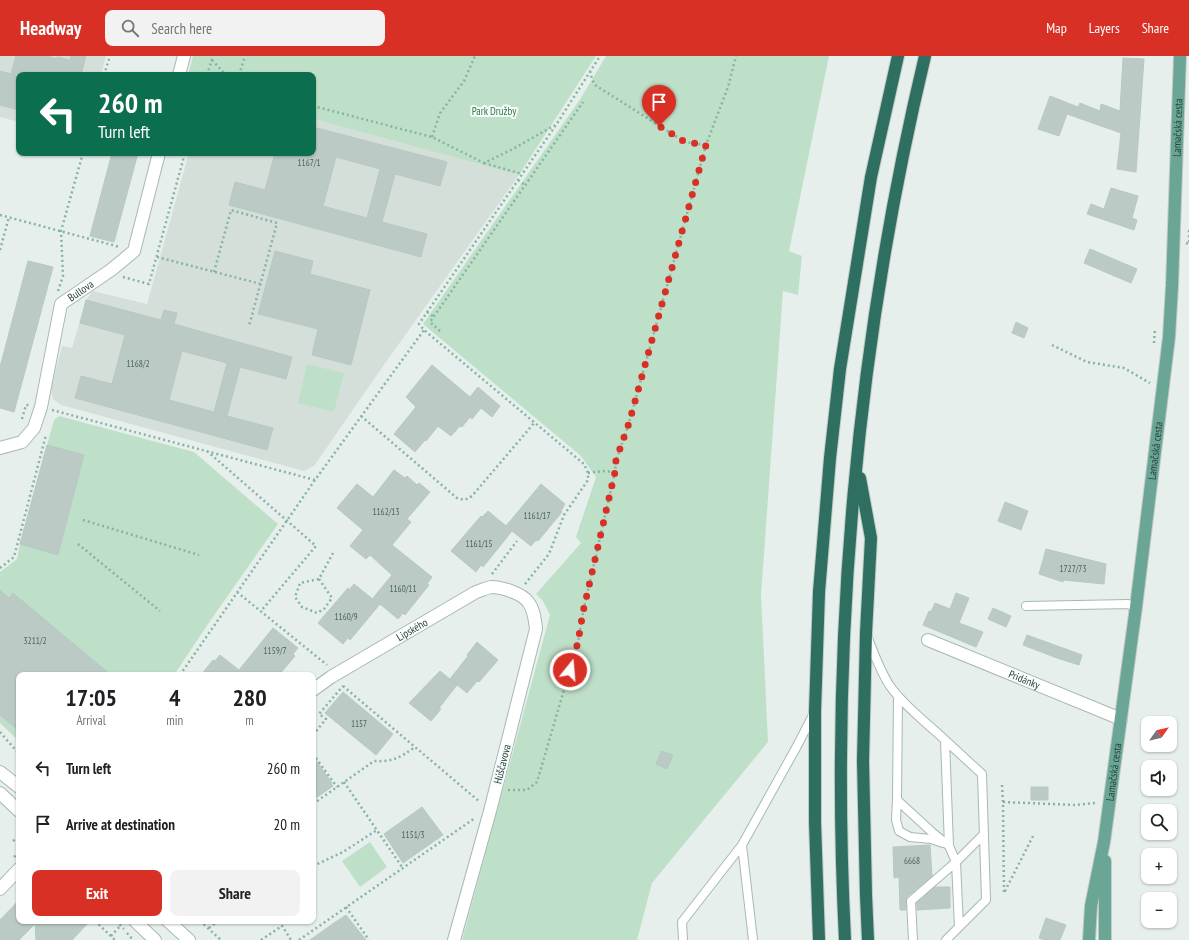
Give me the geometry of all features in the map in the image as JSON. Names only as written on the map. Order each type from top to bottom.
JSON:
[{"type":"highway","points":[[819,940],[815,822],[815,711],[819,592],[830,458],[840,369],[871,177],[898,56]]},
{"type":"highway","points":[[845,940],[841,817],[841,713],[847,591],[857,461],[880,283],[897,183],[925,56]]},
{"type":"highway","points":[[857,461],[871,538],[866,633],[864,761],[868,940]]},
{"type":"main road","name":"Lamačská cesta","points":[[1089,940],[1091,906],[1104,842],[1136,607],[1169,337],[1180,56]]},
{"type":"main road","name":"Lamačská cesta","points":[[1104,842],[1106,880],[1105,940]]},
{"type":"street","points":[[180,72],[184,56]]},
{"type":"street","points":[[134,250],[158,156]]},
{"type":"street","name":"Bullova","points":[[0,448],[22,442],[34,428],[48,407],[61,304],[111,270],[134,250]]},
{"type":"street","name":"Lipského","points":[[316,688],[334,675],[476,592],[490,587],[516,593]]},
{"type":"street","name":"Húščavova","points":[[454,940],[536,629],[534,616],[528,601],[516,593]]},
{"type":"street","name":"Pridánky","points":[[928,640],[1121,719]]},
{"type":"street","points":[[0,772],[16,785]]},
{"type":"street","points":[[0,793],[16,808]]},
{"type":"street","points":[[0,889],[16,872]]},
{"type":"street","points":[[138,924],[155,940]]},
{"type":"street","points":[[171,924],[189,940]]},
{"type":"lane","points":[[1026,606],[1128,604],[1136,607]]},
{"type":"lane","points":[[866,633],[884,676],[898,696],[982,774],[986,900],[946,940]]},
{"type":"lane","points":[[898,696],[896,820],[899,831],[910,837],[930,839],[949,846]]},
{"type":"lane","points":[[683,940],[682,922],[742,845],[798,746],[815,711]]},
{"type":"lane","points":[[945,740],[949,846],[956,862],[959,927]]},
{"type":"lane","points":[[897,800],[949,846]]},
{"type":"lane","points":[[913,940],[912,901],[956,862],[984,834]]},
{"type":"lane","points":[[742,845],[753,940]]},
{"type":"path","points":[[105,72],[110,56]]},
{"type":"path","points":[[208,72],[213,56]]},
{"type":"path","points":[[240,72],[244,56]]},
{"type":"path","points":[[432,137],[440,113],[464,81],[475,56]]},
{"type":"path","points":[[516,593],[549,554],[564,515],[588,480],[588,473],[584,464],[424,330],[419,324],[556,125],[600,56]]},
{"type":"path","points":[[495,789],[528,790],[536,782],[578,642],[583,612],[615,472],[616,460],[629,423],[706,145],[728,87],[736,56]]},
{"type":"path","points":[[212,60],[223,72]]},
{"type":"path","points":[[590,70],[595,85],[685,142],[706,145]]},
{"type":"path","points":[[440,331],[430,322],[583,102]]},
{"type":"path","points":[[316,107],[432,137],[484,163],[522,174]]},
{"type":"path","points":[[484,163],[556,125]]},
{"type":"path","points":[[56,298],[63,276],[61,231],[82,156]]},
{"type":"path","points":[[518,180],[525,185]]},
{"type":"path","points":[[214,272],[231,210],[277,223],[249,326]]},
{"type":"path","points":[[0,215],[134,250]]},
{"type":"path","points":[[0,250],[9,217]]},
{"type":"path","points":[[1188,244],[1189,229]]},
{"type":"path","points":[[157,257],[261,284]]},
{"type":"path","points":[[427,312],[434,317]]},
{"type":"path","points":[[182,672],[315,480],[424,330]]},
{"type":"path","points":[[1052,345],[1087,362],[1124,368],[1150,383]]},
{"type":"path","points":[[21,423],[26,405],[48,407],[315,480]]},
{"type":"path","points":[[48,407],[51,417]]},
{"type":"path","points":[[361,416],[457,498],[462,500],[466,500],[472,496],[535,422]]},
{"type":"path","points":[[0,568],[14,557],[47,430]]},
{"type":"path","points":[[207,451],[316,546],[261,612]]},
{"type":"path","points":[[588,473],[602,471],[615,472]]},
{"type":"path","points":[[83,520],[199,555]]},
{"type":"path","points":[[488,580],[517,542]]},
{"type":"path","points":[[78,544],[160,611]]},
{"type":"path","points":[[319,579],[332,598],[324,609],[317,613],[302,607],[295,597],[300,583],[319,579],[333,553]]},
{"type":"path","points":[[237,592],[334,675],[343,686],[482,804]]},
{"type":"path","points":[[316,731],[326,719],[319,714],[343,686]]},
{"type":"path","points":[[0,732],[16,751]]},
{"type":"path","points":[[316,802],[374,762],[385,762],[399,758],[415,747]]},
{"type":"path","points":[[316,758],[337,787]]},
{"type":"path","points":[[344,782],[402,867]]},
{"type":"path","points":[[1002,785],[1004,893],[1033,836]]},
{"type":"path","points":[[1003,802],[1076,805],[1096,804],[1097,796]]},
{"type":"path","points":[[299,940],[402,867],[478,816]]},
{"type":"path","points":[[316,865],[343,852],[377,830]]},
{"type":"path","points":[[346,907],[369,940]]},
{"type":"path","points":[[98,924],[115,940]]},
{"type":"path","points":[[111,936],[121,925],[120,924]]},
{"type":"path","points":[[204,924],[221,940]]},
{"type":"path","points":[[209,928],[214,924]]},
{"type":"path","points":[[261,940],[282,926],[291,940]]},
{"type":"shaded area","points":[[0,56],[106,56],[102,72],[16,72],[16,121],[0,117]]},
{"type":"shaded area","points":[[316,120],[519,175],[314,466],[304,471],[61,405],[53,399],[51,388],[62,346],[72,348],[86,300],[93,291],[147,304],[188,156],[316,156]]},
{"type":"green space","name":"Park Družby","points":[[193,56],[596,56],[519,175],[316,120],[316,72],[189,72]]},
{"type":"green space","points":[[606,56],[829,56],[789,251],[802,256],[798,295],[783,291],[761,595],[768,742],[652,883],[637,940],[462,940],[550,615],[543,601],[536,594],[581,543],[576,537],[596,477],[581,456],[423,324],[581,98]]},
{"type":"green space","points":[[307,364],[344,373],[334,412],[298,403]]},
{"type":"green space","points":[[59,416],[194,452],[278,524],[176,672],[16,672],[16,738],[0,723],[0,572],[17,559],[54,420]]},
{"type":"green space","points":[[370,842],[387,867],[360,887],[342,861]]},
{"type":"building","points":[[16,56],[46,56],[70,60],[71,56],[86,56],[82,72],[16,72],[16,75],[13,75],[16,76],[16,109],[0,105],[0,71],[11,74]]},
{"type":"building","points":[[1123,58],[1144,59],[1136,172],[1117,169],[1121,133],[1067,114],[1059,136],[1038,129],[1050,96],[1078,107],[1080,103],[1100,111],[1101,104],[1120,111]]},
{"type":"building","points":[[316,128],[447,162],[440,186],[395,174],[382,222],[427,234],[421,257],[229,205],[235,182],[265,190],[274,156],[316,156]],"holes":[[[336,157],[380,169],[367,218],[323,206]]]},
{"type":"building","points":[[111,156],[137,156],[114,242],[90,236]]},
{"type":"building","points":[[1111,188],[1138,196],[1132,218],[1137,220],[1134,230],[1087,214],[1091,204],[1104,209]]},
{"type":"building","points":[[1090,249],[1137,269],[1131,283],[1084,263]]},
{"type":"building","points":[[275,251],[313,261],[310,274],[370,290],[351,365],[312,355],[318,329],[258,314]]},
{"type":"building","points":[[28,261],[53,267],[14,412],[0,408],[0,367]]},
{"type":"building","points":[[86,300],[161,320],[164,310],[177,313],[174,324],[292,357],[286,379],[240,367],[227,416],[273,428],[267,450],[75,398],[81,376],[112,384],[125,335],[80,323]],"holes":[[[182,351],[227,363],[214,412],[169,400]]]},
{"type":"building","points":[[1016,322],[1028,328],[1024,338],[1012,333]]},
{"type":"building","points":[[432,365],[470,397],[478,387],[500,406],[492,417],[481,408],[472,419],[470,417],[462,427],[460,426],[451,436],[438,426],[415,452],[394,434],[416,407],[406,397]]},
{"type":"building","points":[[47,445],[84,455],[58,555],[20,544]]},
{"type":"building","points":[[394,470],[405,478],[407,476],[417,485],[419,483],[430,492],[407,519],[411,522],[392,545],[432,577],[427,584],[429,585],[405,615],[403,613],[398,619],[380,604],[350,640],[348,638],[343,644],[318,623],[348,588],[349,590],[354,584],[379,604],[373,598],[392,575],[370,555],[366,559],[350,546],[363,530],[337,508],[357,484],[373,497]]},
{"type":"building","points":[[541,484],[565,504],[561,511],[562,512],[538,541],[536,540],[531,546],[512,531],[483,567],[481,565],[476,572],[451,551],[481,516],[482,517],[488,511],[506,526]]},
{"type":"building","points":[[1005,502],[1028,511],[1021,530],[998,521]]},
{"type":"building","points":[[1046,549],[1106,564],[1104,584],[1063,580],[1063,582],[1039,574]]},
{"type":"building","points":[[0,590],[9,598],[13,593],[107,672],[16,672],[16,728],[0,715]]},
{"type":"building","points":[[956,593],[969,598],[959,623],[983,632],[976,647],[923,625],[929,611],[931,612],[935,603],[950,609]]},
{"type":"building","points":[[993,608],[1011,616],[1006,627],[988,619]]},
{"type":"building","points":[[273,628],[298,648],[293,654],[295,656],[282,672],[203,672],[213,660],[215,661],[220,655],[239,670]]},
{"type":"building","points":[[1027,635],[1082,655],[1079,665],[1023,645]]},
{"type":"building","points":[[477,642],[498,660],[479,682],[477,681],[467,693],[450,679]]},
{"type":"building","points":[[440,671],[457,685],[431,721],[409,703]]},
{"type":"building","points":[[343,692],[393,734],[376,755],[325,713]]},
{"type":"building","points":[[661,751],[673,755],[667,769],[656,764]]},
{"type":"building","points":[[316,760],[332,783],[331,784],[333,786],[316,798]]},
{"type":"building","points":[[1031,787],[1048,787],[1048,800],[1031,800]]},
{"type":"building","points":[[422,807],[443,835],[403,863],[384,834]]},
{"type":"building","points":[[930,845],[932,876],[907,897],[906,910],[900,910],[899,877],[894,878],[893,847]]},
{"type":"building","points":[[935,887],[950,887],[950,908],[917,910],[917,903]]},
{"type":"building","points":[[16,903],[16,924],[35,924],[19,940],[0,940],[0,920]]},
{"type":"building","points":[[346,915],[366,940],[310,940],[334,923]]},
{"type":"building","points":[[1046,918],[1066,925],[1060,940],[1045,940],[1039,938]]},
{"type":"building","points":[[35,924],[87,924],[72,940],[36,940]]},
{"type":"route","points":[[570,670],[578,642],[583,612],[615,472],[616,460],[629,423],[706,145],[685,142],[659,126]]}]
